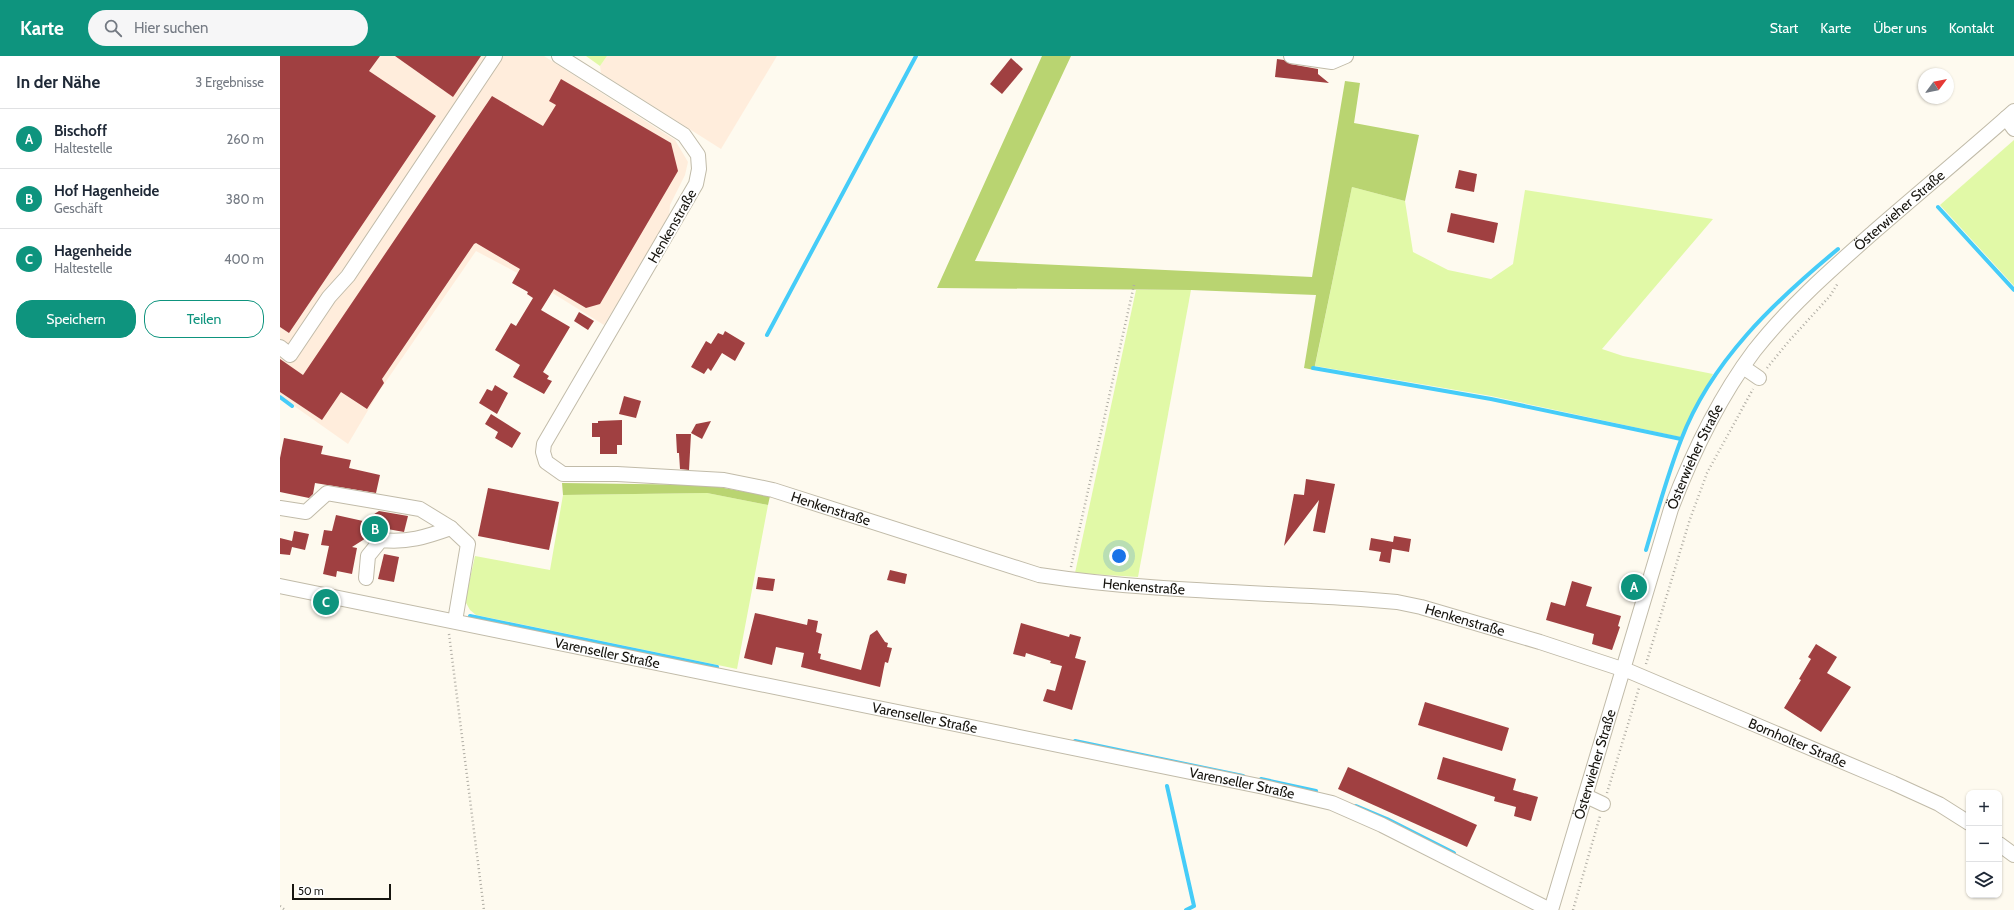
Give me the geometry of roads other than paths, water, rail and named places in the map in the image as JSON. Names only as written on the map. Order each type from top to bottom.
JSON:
[{"type":"street","points":[[280,348],[290,355],[329,297],[348,276],[495,56]]},
{"type":"street","name":"Henkenstraße","points":[[559,56],[684,135],[698,155],[699,168],[696,184],[544,444],[543,452],[546,462],[563,474],[617,474],[708,478],[766,489],[1038,575],[1068,579],[1397,602],[1436,611],[1623,669]]},
{"type":"street","points":[[1291,56],[1332,62],[1346,56]]},
{"type":"street","name":"Österwieher Straße","points":[[1550,910],[1586,796],[1671,509],[1702,435],[1743,367],[1776,324],[1824,275],[2011,119]]},
{"type":"street","points":[[1743,367],[1759,378]]},
{"type":"street","points":[[280,508],[306,512],[326,492],[420,510],[451,528],[468,544],[451,620]]},
{"type":"street","points":[[366,578],[368,556],[381,540],[400,542],[432,535],[451,528]]},
{"type":"street","name":"Varenseller Straße","points":[[280,586],[1256,786],[1332,803],[1382,825],[1550,910]]},
{"type":"street","name":"Bornholter Straße","points":[[1623,669],[1893,783],[1939,804],[1966,821]]},
{"type":"street","points":[[1586,796],[1603,804]]},
{"type":"street","points":[[2002,846],[2014,855]]},
{"type":"waterway","points":[[767,335],[916,56]]},
{"type":"waterway","points":[[1938,207],[2014,290]]},
{"type":"waterway","points":[[1646,550],[1681,440],[1694,411],[1709,384],[1727,359],[1768,312],[1838,249]]},
{"type":"waterway","points":[[1313,368],[1491,399],[1681,439]]},
{"type":"waterway","points":[[280,397],[292,406]]},
{"type":"waterway","points":[[470,616],[717,667]]},
{"type":"waterway","points":[[1075,741],[1243,776]]},
{"type":"waterway","points":[[1261,779],[1316,791]]},
{"type":"waterway","points":[[1167,786],[1194,906],[1186,910]]},
{"type":"waterway","points":[[1356,806],[1387,819],[1454,853]]},
{"type":"place","name":"Hof Hagenheide","points":[[375,529]]},
{"type":"place","name":"Bischoff","points":[[1634,587]]},
{"type":"place","name":"Hagenheide","points":[[326,602]]}]
